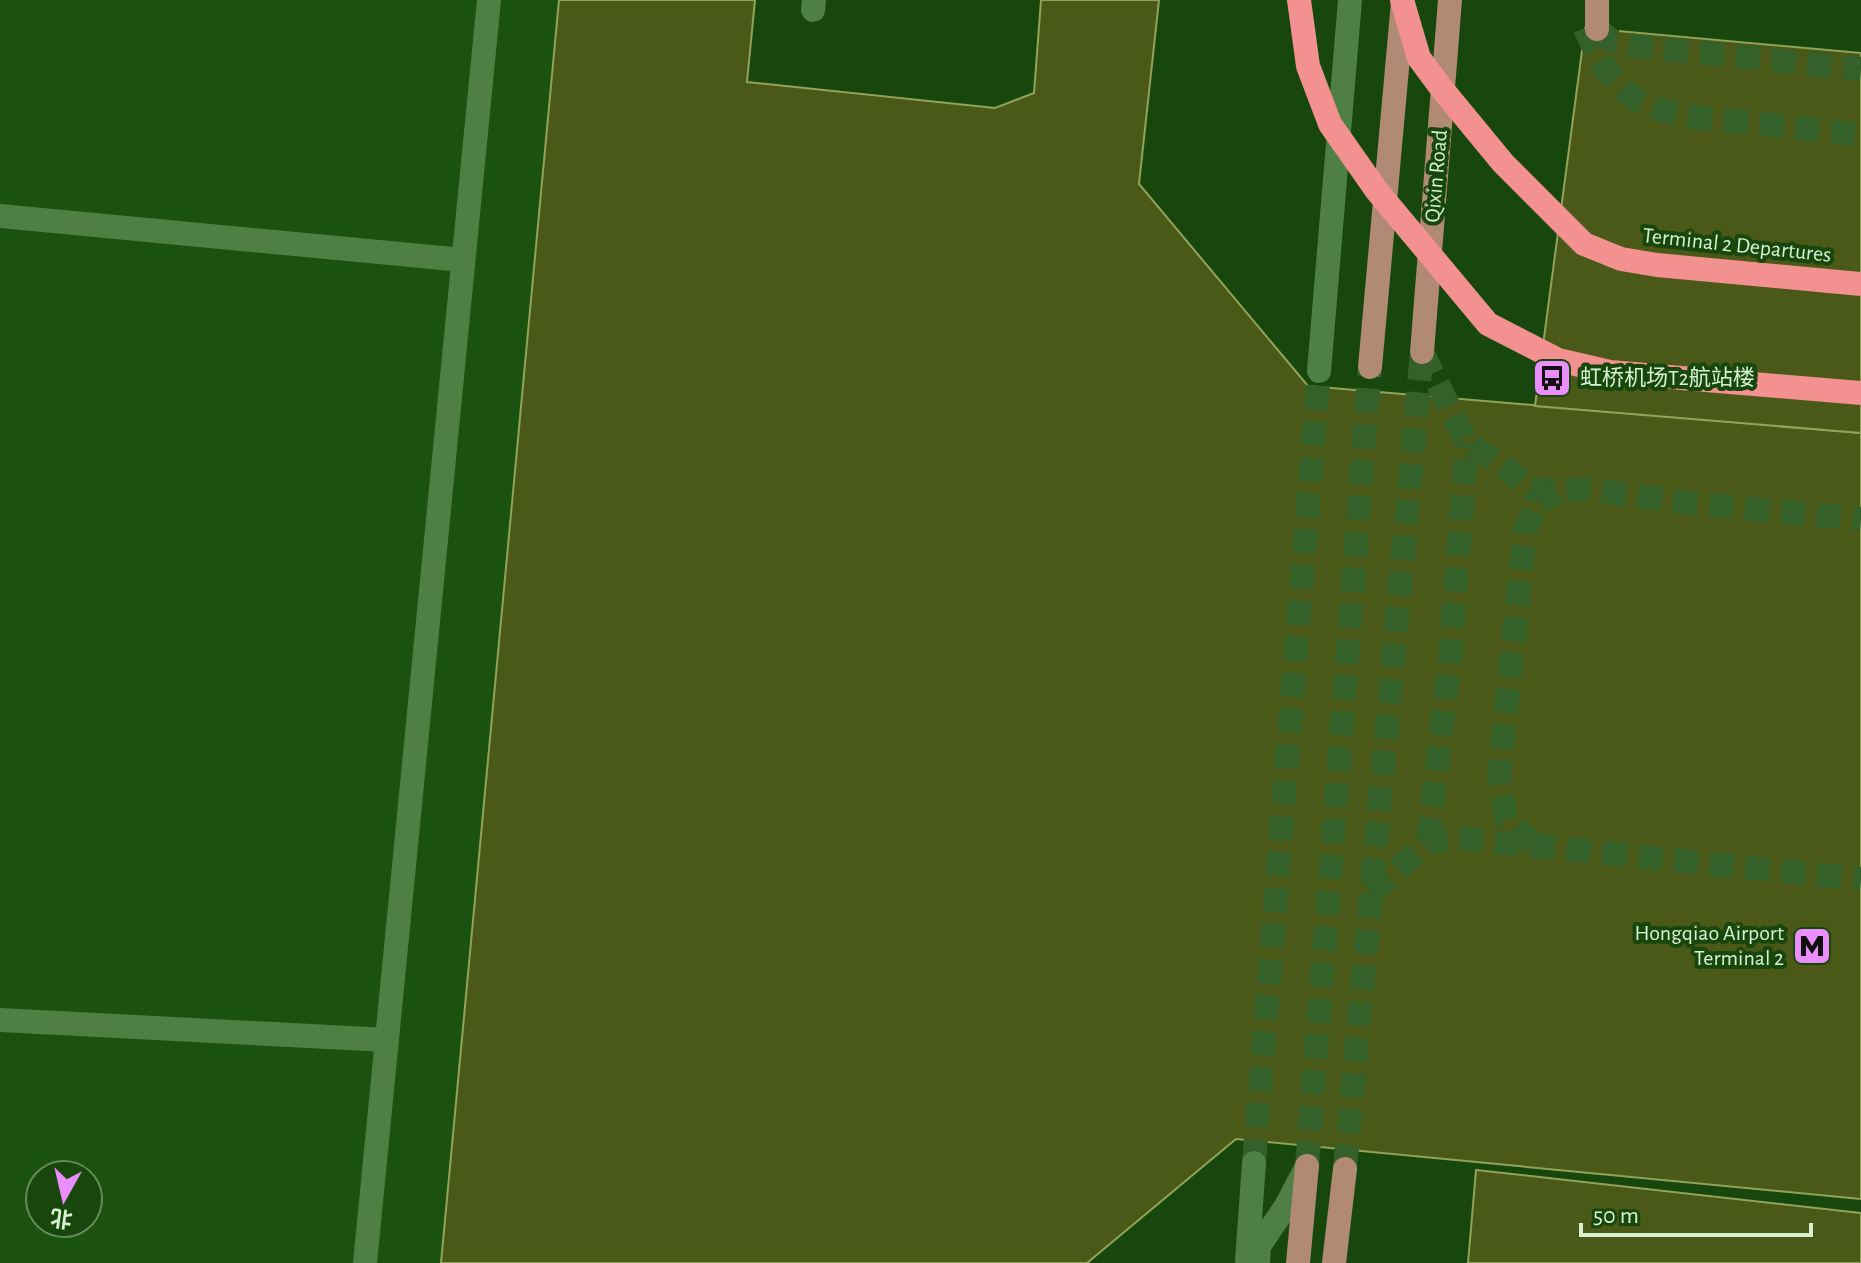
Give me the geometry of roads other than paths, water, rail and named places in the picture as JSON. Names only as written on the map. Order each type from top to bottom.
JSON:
[{"type":"highway","points":[[1299,0],[1308,66],[1330,124],[1377,191],[1488,324],[1558,360],[1610,372],[1861,393]]},
{"type":"highway","name":"Terminal 2 Departures","points":[[1402,0],[1419,58],[1442,89],[1503,163],[1584,244],[1621,259],[1657,265],[1861,284]]},
{"type":"main road","points":[[1370,367],[1402,0]]},
{"type":"main road","name":"Qixin Road","points":[[1422,352],[1450,0]]},
{"type":"main road","points":[[1577,0],[1591,29],[1597,0]]},
{"type":"main road","points":[[1298,1263],[1307,1166]]},
{"type":"main road","points":[[1334,1263],[1345,1169],[1343,1263]]},
{"type":"street","points":[[365,1263],[489,0]]},
{"type":"street","points":[[1319,371],[1350,0]]},
{"type":"street","points":[[0,216],[463,260]]},
{"type":"street","points":[[0,1020],[387,1040]]},
{"type":"street","points":[[1247,1263],[1254,1163]]},
{"type":"street","points":[[1258,1263],[1259,1246],[1286,1206],[1307,1166]]},
{"type":"tunnel","points":[[1585,28],[1612,77],[1625,91],[1653,108],[1687,116],[1861,135]]},
{"type":"tunnel","points":[[1597,29],[1612,41],[1635,46],[1861,69]]},
{"type":"tunnel","points":[[1422,352],[1467,443],[1531,489],[1583,489],[1698,504],[1861,519]]},
{"type":"tunnel","points":[[1345,1169],[1422,352]]},
{"type":"tunnel","points":[[1307,1166],[1370,367]]},
{"type":"tunnel","points":[[1254,1163],[1319,371]]},
{"type":"tunnel","points":[[1428,842],[1449,666],[1467,443]]},
{"type":"tunnel","points":[[1533,844],[1506,819],[1499,775],[1525,531],[1537,504],[1557,491]]},
{"type":"tunnel","points":[[1371,893],[1428,842],[1457,838],[1861,879]]},
{"type":"place","name":"虹桥机场T2航站楼","points":[[1552,378]]},
{"type":"place","name":"Hongqiao Airport Terminal 2","points":[[1812,946]]}]
